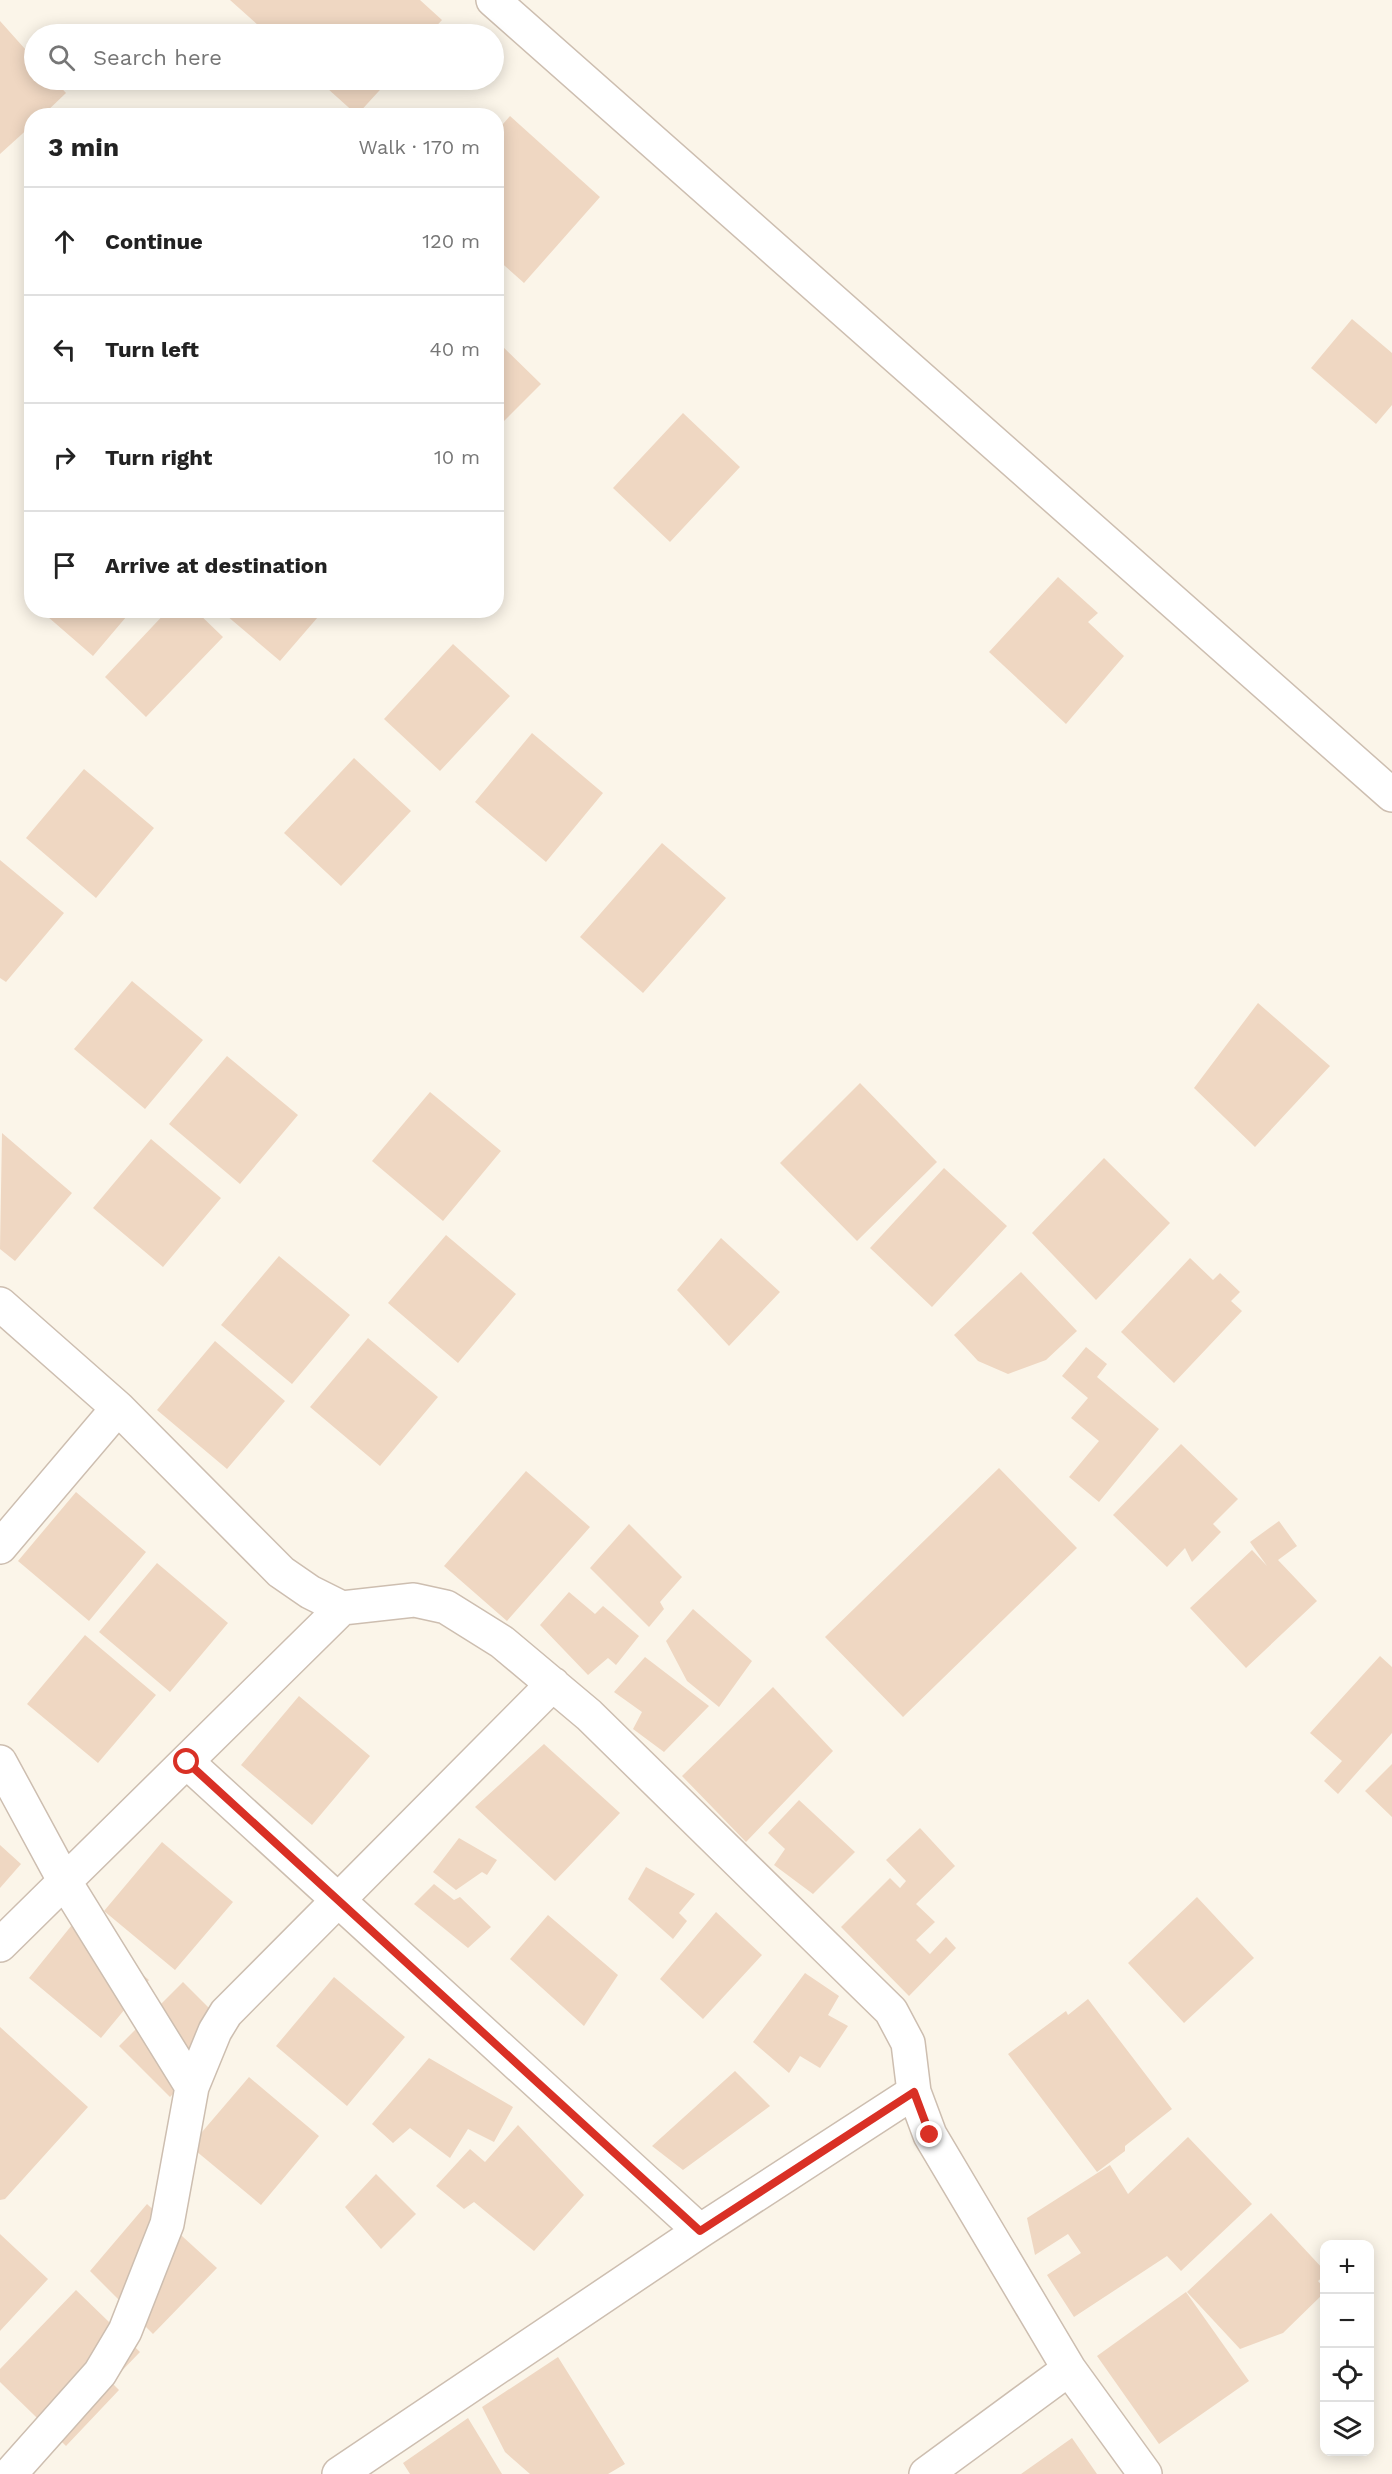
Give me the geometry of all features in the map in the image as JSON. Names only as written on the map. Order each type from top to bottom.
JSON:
[{"type":"street","points":[[493,0],[1392,795]]},
{"type":"street","points":[[0,1304],[118,1408],[281,1572],[310,1592],[342,1608],[414,1600],[446,1607],[465,1616],[502,1642],[589,1715],[891,2011],[908,2043],[914,2092],[930,2135],[1069,2369],[1145,2474]]},
{"type":"street","points":[[0,1547],[118,1408]]},
{"type":"street","points":[[0,1945],[342,1608]]},
{"type":"street","points":[[10,2474],[100,2373],[125,2331],[167,2224],[192,2087],[215,2031],[226,2013],[340,1901],[553,1684]]},
{"type":"street","points":[[0,1762],[65,1882],[192,2087]]},
{"type":"street","points":[[187,1762],[700,2231]]},
{"type":"street","points":[[339,2474],[700,2231],[914,2092]]},
{"type":"street","points":[[926,2474],[1069,2369]]},
{"type":"building","points":[[230,0],[420,0],[442,20],[438,24],[257,24]]},
{"type":"building","points":[[0,21],[24,48],[24,90],[63,90],[66,93],[50,108],[24,108],[24,132],[0,154]]},
{"type":"building","points":[[329,90],[380,90],[363,108],[349,108]]},
{"type":"building","points":[[510,116],[600,197],[524,283],[504,265],[504,123]]},
{"type":"building","points":[[1352,319],[1392,353],[1392,405],[1376,424],[1311,368]]},
{"type":"building","points":[[504,348],[541,384],[504,421]]},
{"type":"building","points":[[683,413],[740,467],[670,542],[613,488]]},
{"type":"building","points":[[1058,577],[1098,613],[1088,622],[1124,656],[1066,724],[989,652]]},
{"type":"building","points":[[49,618],[125,618],[93,656]]},
{"type":"building","points":[[160,618],[203,618],[223,637],[146,717],[105,677]]},
{"type":"building","points":[[229,618],[317,618],[280,661]]},
{"type":"building","points":[[453,644],[510,696],[440,771],[384,719]]},
{"type":"building","points":[[532,733],[603,793],[546,862],[475,802]]},
{"type":"building","points":[[354,758],[411,811],[341,886],[284,833]]},
{"type":"building","points":[[84,769],[154,828],[96,898],[26,838]]},
{"type":"building","points":[[662,843],[726,898],[643,993],[580,937]]},
{"type":"building","points":[[0,860],[64,913],[6,982],[0,978]]},
{"type":"building","points":[[132,981],[203,1040],[145,1109],[74,1049]]},
{"type":"building","points":[[1258,1003],[1330,1066],[1255,1147],[1194,1088]]},
{"type":"building","points":[[227,1056],[298,1115],[240,1184],[169,1124]]},
{"type":"building","points":[[860,1083],[937,1162],[857,1241],[780,1163]]},
{"type":"building","points":[[430,1092],[501,1151],[443,1221],[372,1161]]},
{"type":"building","points":[[2,1133],[72,1193],[15,1261],[0,1249]]},
{"type":"building","points":[[151,1139],[221,1198],[163,1267],[93,1208]]},
{"type":"building","points":[[1104,1158],[1170,1223],[1096,1300],[1032,1233]]},
{"type":"building","points":[[944,1168],[1007,1226],[932,1307],[870,1248]]},
{"type":"building","points":[[446,1235],[516,1294],[458,1363],[388,1303]]},
{"type":"building","points":[[721,1238],[780,1292],[729,1346],[677,1290]]},
{"type":"building","points":[[279,1256],[350,1315],[292,1384],[221,1325]]},
{"type":"building","points":[[1190,1258],[1213,1280],[1220,1273],[1240,1292],[1231,1301],[1242,1311],[1174,1383],[1121,1332]]},
{"type":"building","points":[[1021,1272],[1077,1331],[1046,1360],[1008,1374],[978,1361],[954,1335]]},
{"type":"building","points":[[368,1338],[438,1397],[380,1466],[310,1407]]},
{"type":"building","points":[[215,1341],[285,1401],[227,1469],[157,1410]]},
{"type":"building","points":[[1086,1347],[1107,1364],[1097,1377],[1159,1429],[1099,1502],[1069,1477],[1099,1441],[1071,1418],[1088,1398],[1062,1376]]},
{"type":"building","points":[[1181,1444],[1238,1499],[1213,1524],[1221,1532],[1192,1562],[1185,1548],[1167,1567],[1113,1515]]},
{"type":"building","points":[[999,1468],[1077,1548],[903,1717],[825,1637]]},
{"type":"building","points":[[526,1471],[590,1527],[507,1621],[444,1566]]},
{"type":"building","points":[[76,1492],[146,1552],[89,1621],[18,1561]]},
{"type":"building","points":[[1279,1521],[1297,1546],[1278,1560],[1317,1601],[1246,1668],[1190,1608],[1252,1550],[1267,1566],[1250,1542]]},
{"type":"building","points":[[629,1524],[682,1577],[660,1602],[664,1609],[649,1627],[590,1568]]},
{"type":"building","points":[[157,1563],[228,1623],[170,1692],[99,1632]]},
{"type":"building","points":[[569,1592],[595,1614],[603,1606],[639,1636],[616,1665],[608,1658],[588,1675],[540,1625]]},
{"type":"building","points":[[693,1609],[752,1661],[719,1707],[687,1681],[666,1641]]},
{"type":"building","points":[[85,1635],[156,1695],[98,1763],[27,1704]]},
{"type":"building","points":[[1380,1656],[1392,1667],[1392,1733],[1338,1794],[1324,1781],[1342,1761],[1310,1733]]},
{"type":"building","points":[[645,1657],[709,1706],[664,1752],[633,1729],[642,1712],[614,1692]]},
{"type":"building","points":[[773,1687],[833,1751],[746,1842],[682,1776]]},
{"type":"building","points":[[299,1696],[370,1756],[312,1825],[241,1765]]},
{"type":"building","points":[[544,1744],[620,1813],[555,1881],[475,1807]]},
{"type":"building","points":[[1392,1764],[1392,1817],[1365,1791]]},
{"type":"building","points":[[799,1800],[855,1852],[813,1894],[774,1865],[785,1849],[768,1833]]},
{"type":"building","points":[[920,1828],[955,1866],[916,1904],[935,1922],[916,1940],[930,1954],[946,1937],[956,1948],[909,1996],[841,1927],[890,1878],[900,1888],[906,1881],[886,1860]]},
{"type":"building","points":[[459,1838],[497,1860],[487,1875],[482,1872],[456,1890],[433,1872]]},
{"type":"building","points":[[162,1842],[233,1902],[175,1970],[104,1911]]},
{"type":"building","points":[[0,1845],[21,1864],[0,1888]]},
{"type":"building","points":[[646,1867],[695,1894],[679,1913],[687,1921],[673,1939],[628,1899]]},
{"type":"building","points":[[434,1884],[454,1900],[460,1897],[491,1927],[468,1948],[414,1904]]},
{"type":"building","points":[[1197,1897],[1254,1958],[1184,2023],[1128,1963]]},
{"type":"building","points":[[716,1912],[762,1955],[703,2019],[660,1979]]},
{"type":"building","points":[[548,1915],[618,1975],[584,2026],[510,1959]]},
{"type":"building","points":[[76,1920],[149,1980],[101,2038],[29,1978]]},
{"type":"building","points":[[805,1973],[839,1996],[828,2015],[848,2026],[820,2068],[800,2056],[789,2073],[753,2042]]},
{"type":"building","points":[[334,1977],[405,2037],[347,2106],[276,2046]]},
{"type":"building","points":[[183,1982],[234,2033],[170,2097],[119,2046]]},
{"type":"building","points":[[1088,1999],[1172,2109],[1125,2146],[1125,2151],[1097,2172],[1008,2054],[1066,2011],[1068,2015]]},
{"type":"building","points":[[0,2027],[88,2107],[5,2199],[0,2200]]},
{"type":"building","points":[[429,2058],[513,2107],[494,2142],[468,2129],[450,2158],[410,2128],[393,2143],[372,2124]]},
{"type":"building","points":[[735,2071],[770,2106],[683,2170],[652,2146]]},
{"type":"building","points":[[249,2077],[319,2136],[261,2205],[190,2146]]},
{"type":"building","points":[[518,2125],[584,2195],[534,2251],[474,2202],[464,2209],[436,2186],[470,2149],[485,2162]]},
{"type":"building","points":[[1188,2137],[1252,2204],[1181,2271],[1167,2256],[1074,2317],[1047,2275],[1081,2253],[1068,2234],[1035,2255],[1027,2218],[1110,2165],[1128,2194]]},
{"type":"building","points":[[376,2174],[416,2214],[381,2249],[345,2207]]},
{"type":"building","points":[[147,2204],[217,2268],[153,2334],[90,2271]]},
{"type":"building","points":[[1271,2213],[1320,2266],[1318,2281],[1320,2297],[1283,2333],[1240,2349],[1187,2292]]},
{"type":"building","points":[[0,2234],[48,2279],[0,2331]]},
{"type":"building","points":[[76,2290],[140,2352],[111,2382],[119,2390],[66,2446],[0,2382],[0,2369]]},
{"type":"building","points":[[1186,2292],[1249,2381],[1159,2444],[1097,2356]]},
{"type":"building","points":[[558,2357],[625,2464],[608,2474],[530,2474],[505,2452],[482,2407]]},
{"type":"building","points":[[468,2418],[502,2474],[410,2474],[403,2463]]},
{"type":"building","points":[[1072,2438],[1097,2474],[1021,2474]]},
{"type":"route","points":[[187,1762],[700,2231],[914,2092],[930,2135]]}]
